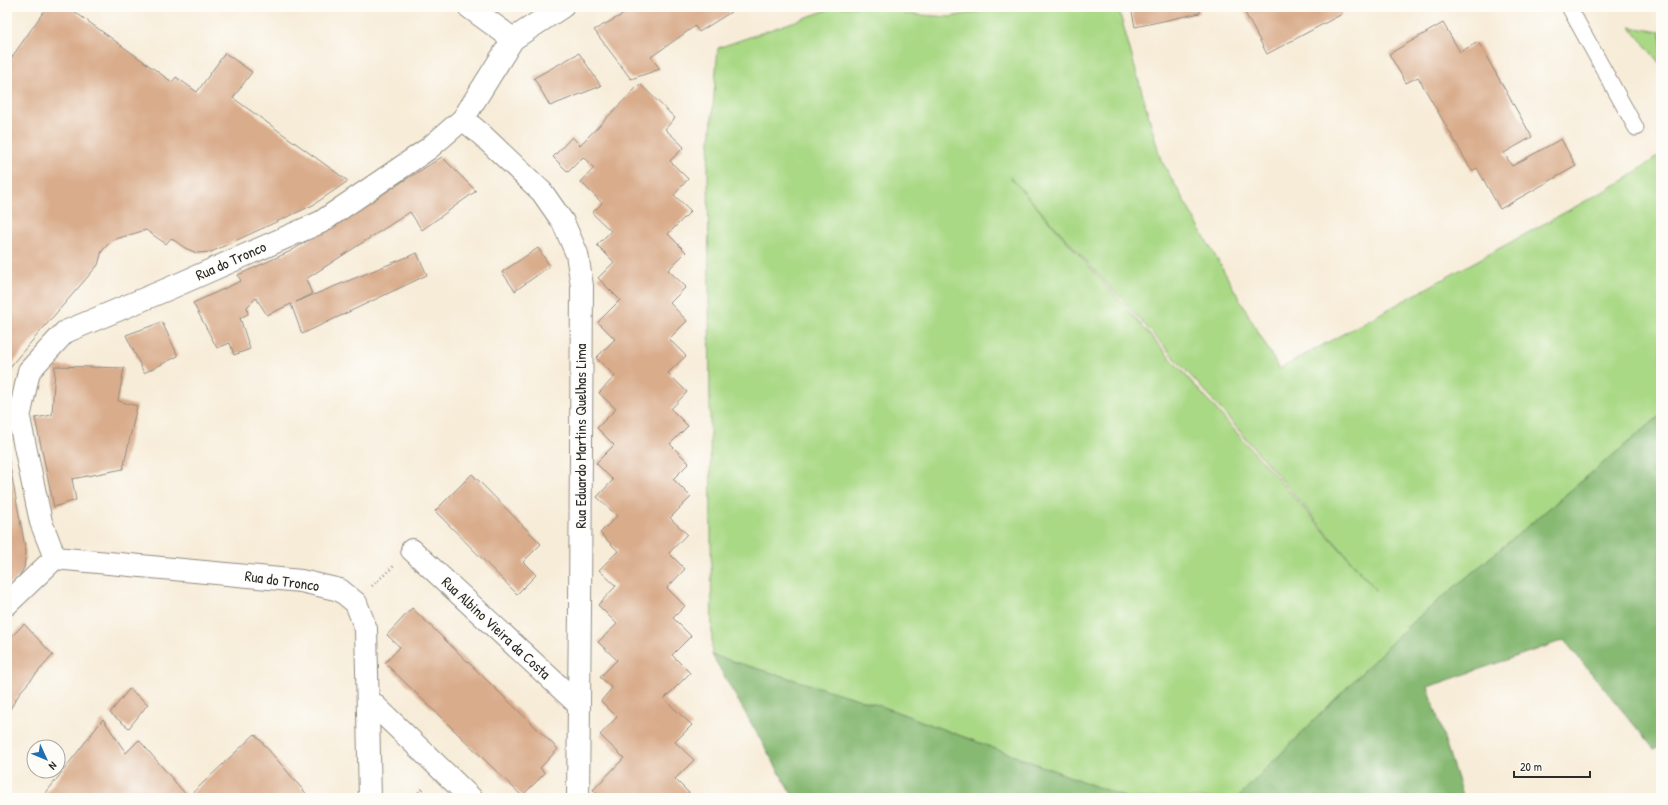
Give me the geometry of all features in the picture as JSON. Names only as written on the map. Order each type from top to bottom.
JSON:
[{"type":"street","points":[[469,7],[513,39]]},
{"type":"street","name":"Rua do Tronco","points":[[356,602],[340,590],[301,580],[55,558],[41,522],[19,418],[29,371],[64,332],[168,289],[321,222],[428,149],[463,119],[513,39],[562,7]]},
{"type":"street","name":"Rua Eduardo Martins Quelhas Lima","points":[[463,119],[542,192],[563,222],[577,254],[582,286],[578,798]]},
{"type":"street","name":"Rua Albino Vieira da Costa","points":[[412,550],[579,705]]},
{"type":"street","points":[[7,604],[55,558]]},
{"type":"street","points":[[356,602],[366,629],[369,700],[370,798]]},
{"type":"street","points":[[369,700],[472,798]]},
{"type":"lane","points":[[1569,7],[1636,128]]},
{"type":"path","points":[[356,602],[383,575],[412,550]]},
{"type":"green space","points":[[836,7],[902,7],[905,14],[950,17],[1003,7],[1118,7],[1161,160],[1279,369],[1626,179],[1661,154],[1661,415],[1408,626],[1237,798],[1127,798],[881,706],[712,655],[708,165],[718,48]],"holes":[[[1009,176],[1210,397],[1377,591]]]},
{"type":"green space","points":[[1630,27],[1661,32],[1661,65]]},
{"type":"green space","points":[[1661,415],[1661,746],[1654,749],[1564,640],[1428,687],[1463,798],[1237,798],[1408,626]]},
{"type":"green space","points":[[712,655],[881,706],[1127,798],[794,798]]},
{"type":"building","points":[[47,7],[68,7],[172,82],[176,77],[197,92],[225,53],[252,72],[233,98],[348,181],[313,205],[211,252],[197,253],[185,248],[171,238],[166,244],[146,230],[112,240],[102,251],[98,265],[13,363],[7,375],[7,64]]},
{"type":"building","points":[[637,7],[727,7],[731,12],[699,32],[695,26],[651,57],[660,69],[631,79],[594,30]]},
{"type":"building","points":[[956,7],[976,7],[976,8],[957,12]]},
{"type":"building","points":[[1131,7],[1199,7],[1200,13],[1135,27]]},
{"type":"building","points":[[1242,7],[1339,7],[1342,14],[1267,54]]},
{"type":"building","points":[[1443,23],[1460,52],[1478,42],[1532,137],[1504,153],[1512,166],[1561,139],[1576,166],[1500,209],[1477,168],[1472,171],[1418,77],[1406,83],[1389,54]]},
{"type":"building","points":[[579,53],[601,86],[550,106],[534,78]]},
{"type":"building","points":[[640,84],[675,118],[665,129],[684,147],[670,161],[688,179],[674,195],[691,211],[668,234],[686,252],[668,270],[686,287],[670,303],[687,321],[669,339],[686,356],[668,373],[687,392],[671,409],[688,426],[670,444],[689,463],[673,479],[691,497],[670,518],[687,534],[669,553],[685,569],[667,588],[685,606],[673,618],[691,636],[672,655],[690,673],[664,699],[692,725],[675,742],[694,760],[675,779],[691,795],[689,798],[602,798],[593,790],[624,758],[600,735],[617,717],[601,701],[612,688],[600,677],[617,660],[598,642],[617,624],[598,605],[616,586],[599,570],[618,551],[600,533],[617,516],[597,497],[613,480],[596,463],[614,445],[597,428],[616,409],[599,393],[615,376],[596,358],[615,339],[598,322],[620,300],[598,278],[614,262],[597,245],[611,231],[592,213],[602,203],[581,182],[594,168],[583,157],[568,172],[553,157],[572,137],[580,145]]},
{"type":"building","points":[[442,157],[476,191],[422,230],[410,212],[306,279],[312,294],[296,302],[417,253],[427,275],[302,334],[291,304],[267,315],[256,298],[247,307],[248,314],[240,318],[250,349],[234,355],[230,343],[217,348],[193,303],[241,281],[238,275],[291,251]]},
{"type":"building","points":[[538,248],[550,266],[515,291],[502,272]]},
{"type":"building","points":[[162,322],[178,356],[144,373],[126,335]]},
{"type":"building","points":[[55,366],[124,368],[118,401],[137,406],[123,469],[72,479],[76,500],[54,507],[35,418],[52,415]]},
{"type":"building","points":[[7,451],[26,552],[24,568],[18,578],[7,587]]},
{"type":"building","points":[[472,474],[541,544],[523,562],[536,575],[517,594],[435,511]]},
{"type":"building","points":[[412,608],[558,749],[540,768],[545,773],[522,796],[385,663],[400,647],[387,635]]},
{"type":"building","points":[[24,624],[53,655],[21,691],[7,714],[7,641]]},
{"type":"building","points":[[129,689],[148,704],[129,728],[110,713]]},
{"type":"building","points":[[103,719],[126,753],[139,740],[188,797],[255,734],[310,798],[42,798],[57,779],[66,779],[66,767]]}]
